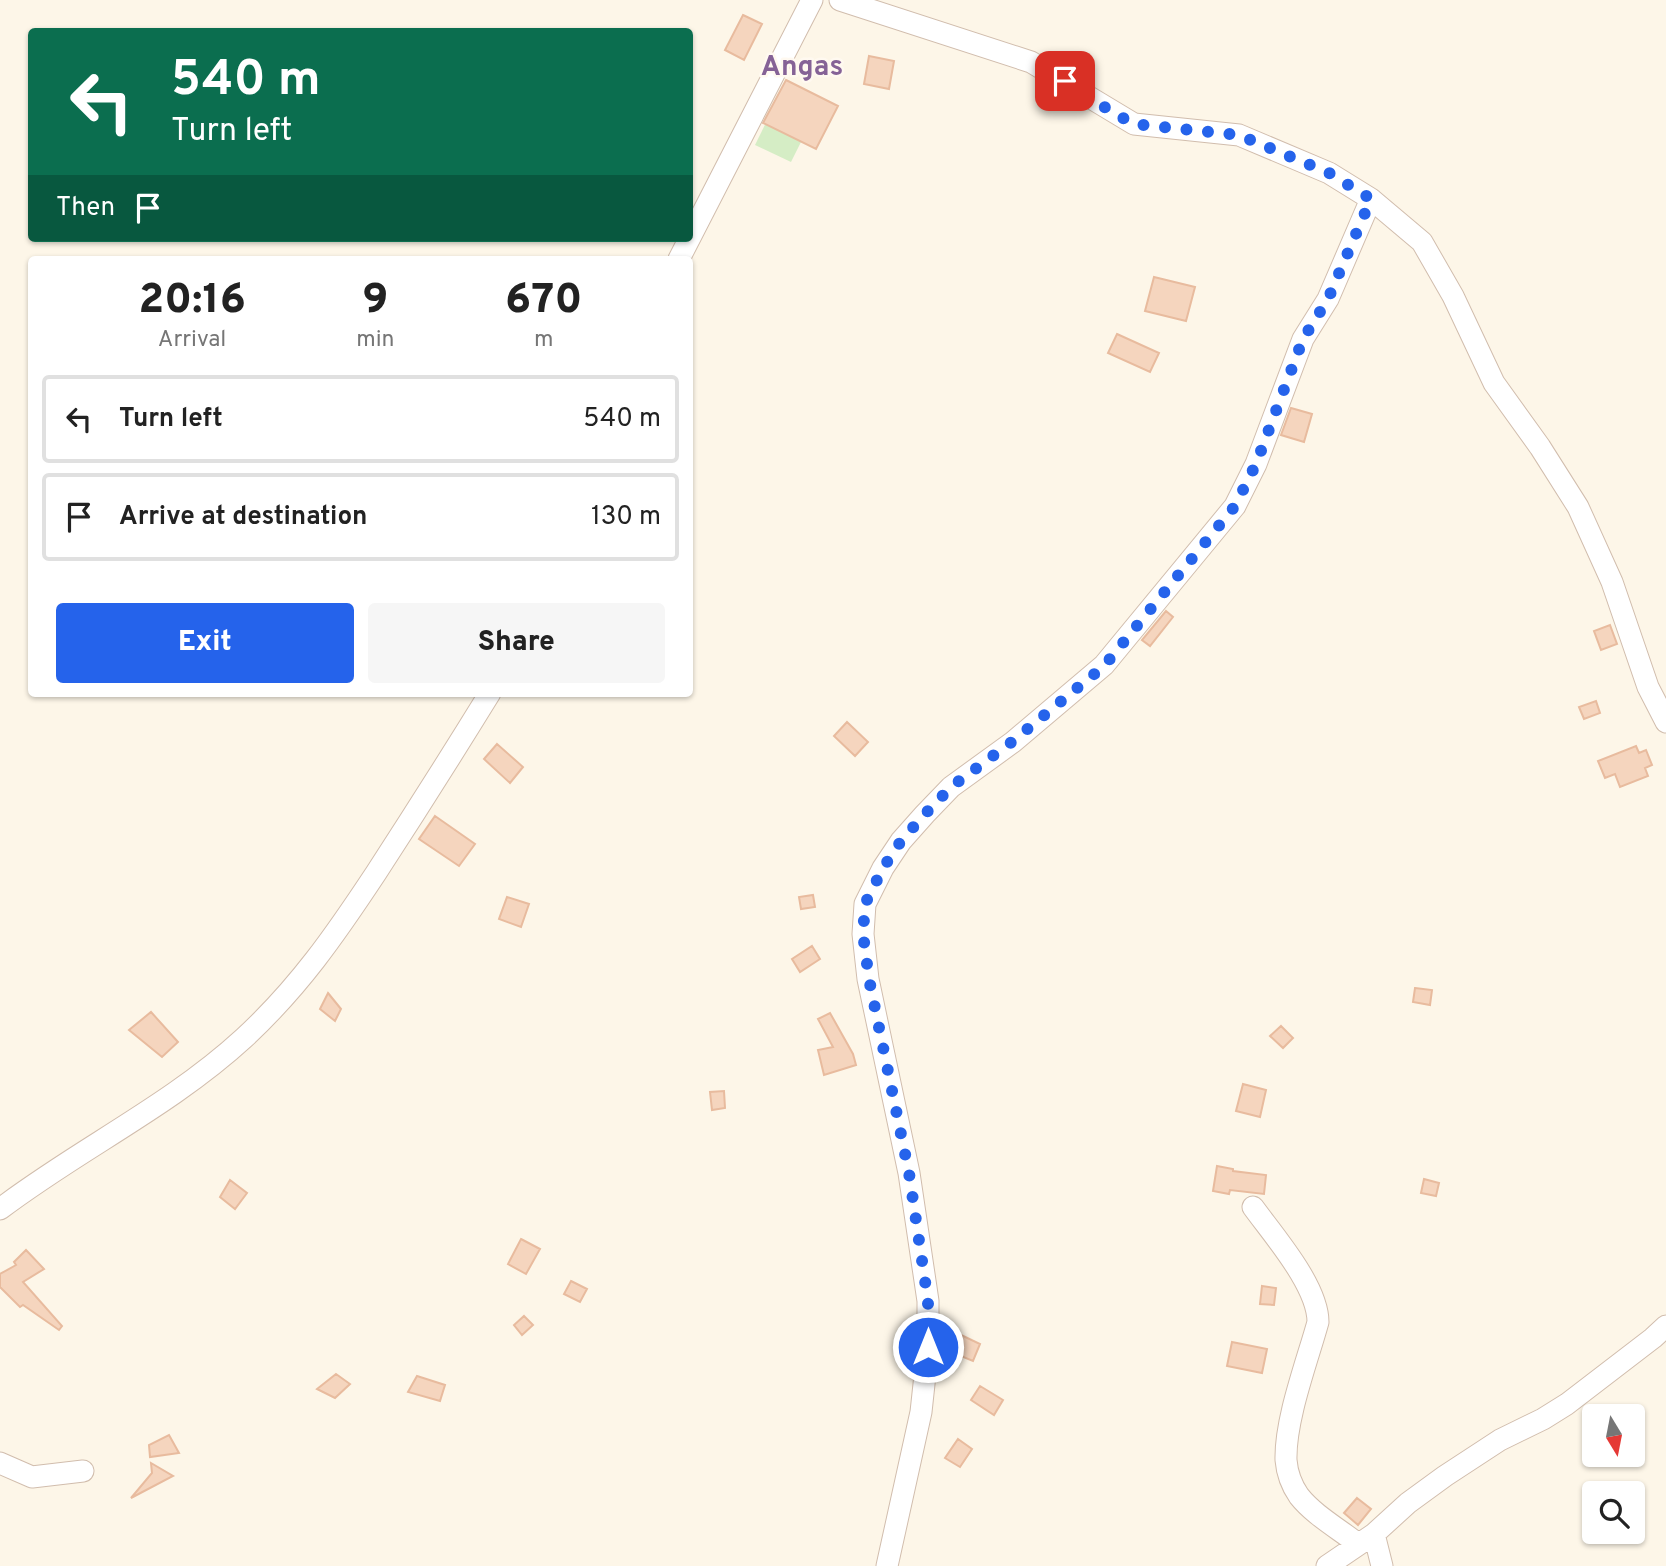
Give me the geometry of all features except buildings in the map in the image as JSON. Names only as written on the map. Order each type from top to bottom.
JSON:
[{"type":"street","points":[[693,233],[812,0]]},
{"type":"street","points":[[840,0],[1031,62],[1134,124],[1239,135],[1329,173],[1371,199],[1422,242],[1453,296],[1494,383],[1540,447],[1578,507],[1612,582],[1648,687],[1666,722]]},
{"type":"street","points":[[887,1566],[921,1412],[928,1347],[928,1301],[909,1173],[869,979],[863,934],[865,904],[883,868],[901,841],[925,814],[951,787],[1013,741],[1104,666],[1235,506],[1256,464],[1303,339],[1328,299],[1371,199]]},
{"type":"street","points":[[0,1209],[36,1181],[192,1082],[244,1038],[302,979],[327,947],[403,832],[487,697]]},
{"type":"street","points":[[1253,1207],[1309,1287],[1318,1309],[1318,1322],[1290,1426],[1286,1461],[1291,1480],[1299,1496],[1312,1509],[1366,1539],[1382,1566]]},
{"type":"street","points":[[1327,1566],[1366,1539],[1445,1476],[1492,1445],[1567,1404],[1666,1326]]},
{"type":"street","points":[[0,1463],[32,1477],[83,1471]]},
{"type":"green space","points":[[784,86],[820,104],[791,162],[755,145]]},
{"type":"district","name":"Angas","points":[[802,68]]},
{"type":"route","points":[[928,1347],[928,1301],[909,1173],[869,979],[863,934],[865,904],[883,868],[901,841],[925,814],[951,787],[1013,741],[1104,666],[1235,506],[1256,464],[1303,339],[1328,299],[1371,199],[1329,173],[1239,135],[1134,124],[1065,81]]}]
